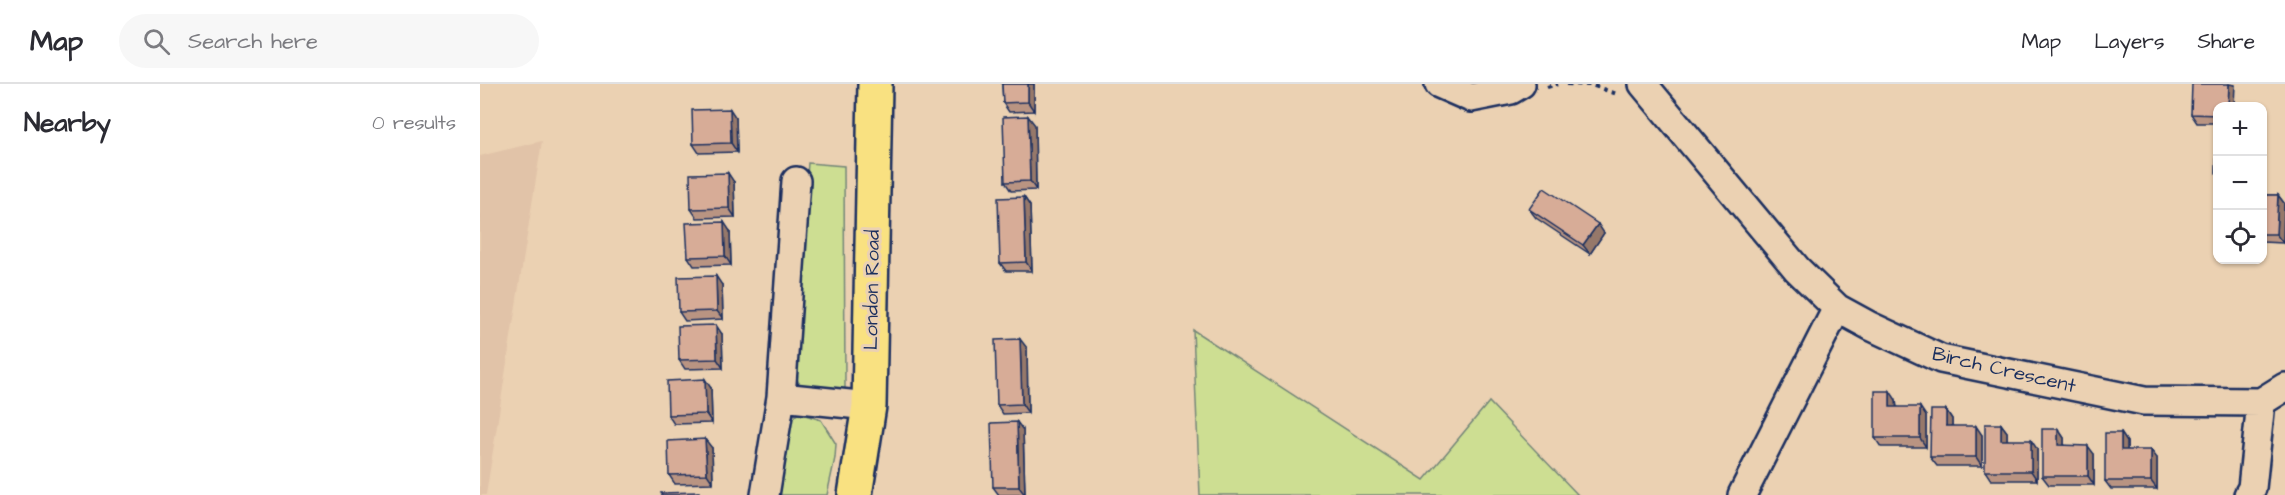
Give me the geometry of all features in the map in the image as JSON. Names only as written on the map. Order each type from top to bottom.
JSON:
[{"type":"main road","name":"London Road","points":[[855,495],[869,406],[875,84]]},
{"type":"street","points":[[1439,84],[1471,98],[1511,90],[1521,84]]},
{"type":"street","name":"Birch Crescent","points":[[1643,84],[1797,269],[1837,308],[1870,326],[1941,359],[2144,401],[2261,402]]},
{"type":"street","points":[[765,495],[781,397],[796,182]]},
{"type":"street","points":[[1742,495],[1837,308]]},
{"type":"street","points":[[2248,495],[2252,488],[2261,402],[2285,387]]},
{"type":"street","points":[[781,397],[869,406]]},
{"type":"shaded area","points":[[542,141],[486,495],[480,495],[480,156]]},
{"type":"green space","points":[[808,163],[844,166],[845,389],[801,387],[793,371]]},
{"type":"green space","points":[[1193,330],[1424,480],[1489,402],[1578,495],[1200,495]]},
{"type":"green space","points":[[799,413],[821,420],[836,444],[827,495],[773,495],[783,425]]},
{"type":"building","points":[[1002,84],[1028,84],[1028,102],[1003,103]]},
{"type":"building","points":[[2192,84],[2229,84],[2228,102],[2213,102],[2213,115],[2191,114]]},
{"type":"building","points":[[730,109],[731,143],[693,144],[692,110]]},
{"type":"building","points":[[1028,116],[1030,181],[1005,182],[1003,117]]},
{"type":"building","points":[[728,173],[729,208],[691,209],[690,174]]},
{"type":"building","points":[[1544,188],[1598,224],[1583,245],[1529,209]]},
{"type":"building","points":[[2267,195],[2278,195],[2276,234],[2267,234]]},
{"type":"building","points":[[1024,197],[1026,262],[1000,263],[998,198]]},
{"type":"building","points":[[724,222],[725,256],[688,257],[686,223]]},
{"type":"building","points":[[716,276],[717,311],[679,312],[678,277]]},
{"type":"building","points":[[716,325],[717,359],[679,360],[678,326]]},
{"type":"building","points":[[1020,339],[1022,404],[997,405],[995,340]]},
{"type":"building","points":[[705,379],[706,414],[668,415],[667,381]]},
{"type":"building","points":[[1875,391],[1890,391],[1890,407],[1920,407],[1920,438],[1875,438]]},
{"type":"building","points":[[1931,410],[1946,410],[1946,426],[1976,426],[1976,457],[1930,457]]},
{"type":"building","points":[[1017,422],[1019,487],[993,487],[991,423]]},
{"type":"building","points":[[1985,424],[2001,424],[2001,440],[2031,440],[2031,471],[1985,471]]},
{"type":"building","points":[[2042,429],[2058,429],[2058,445],[2088,446],[2088,476],[2042,476]]},
{"type":"building","points":[[2105,433],[2121,433],[2121,450],[2151,450],[2151,481],[2105,481]]},
{"type":"building","points":[[705,439],[707,474],[669,475],[668,441]]},
{"type":"building","points":[[699,492],[699,495],[662,495],[661,493]]}]
